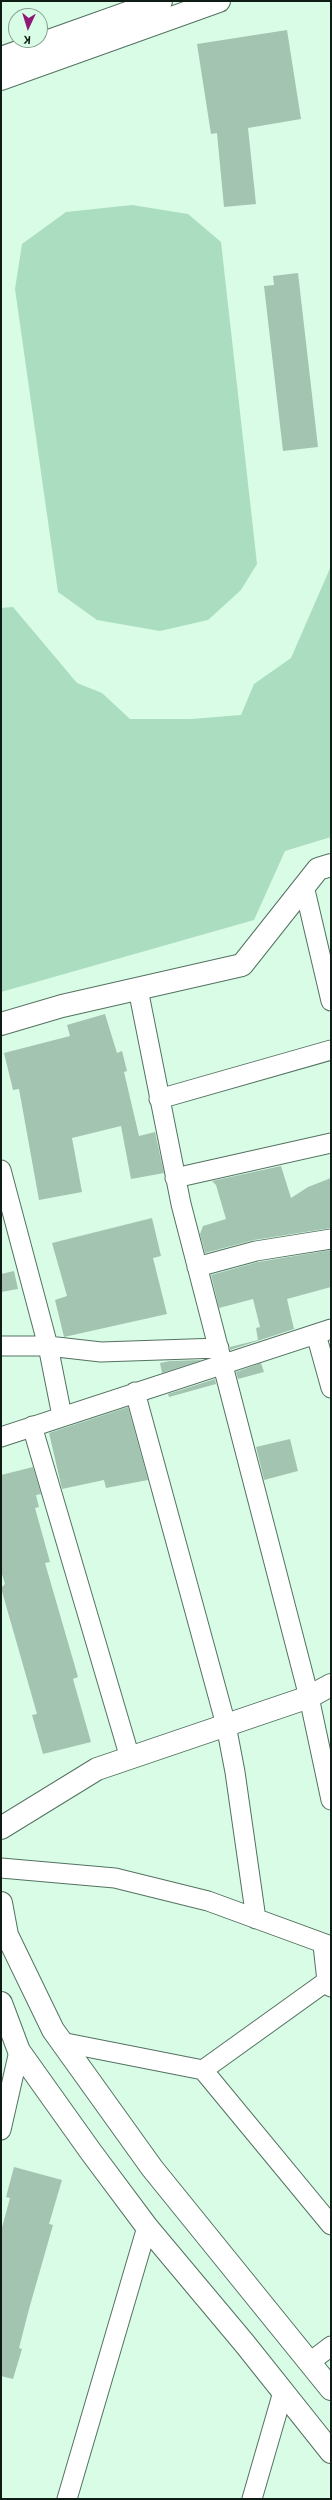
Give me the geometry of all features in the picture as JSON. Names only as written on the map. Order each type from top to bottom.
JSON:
[{"type":"street","points":[[1,58],[161,1]]},
{"type":"street","points":[[1,79],[219,1]]},
{"type":"street","points":[[1,1024],[62,1006],[242,965],[318,869],[331,865]]},
{"type":"street","points":[[304,886],[330,993]]},
{"type":"street","points":[[138,989],[176,1178],[309,1697],[331,1800]]},
{"type":"street","points":[[159,1099],[331,1050]]},
{"type":"street","points":[[176,1178],[331,1143]]},
{"type":"street","points":[[1,1170],[48,1346],[62,1416]]},
{"type":"street","points":[[198,1267],[256,1250],[331,1238]]},
{"type":"street","points":[[1,1437],[135,1392],[221,1355],[323,1332],[331,1388]]},
{"type":"street","points":[[1,1346],[48,1346],[101,1352],[221,1355]]},
{"type":"street","points":[[135,1392],[226,1725],[235,1772],[256,1919]]},
{"type":"street","points":[[32,1426],[130,1758]]},
{"type":"street","points":[[1,1828],[97,1768],[309,1697],[331,1685]]},
{"type":"street","points":[[1,1868],[115,1878],[208,1901],[327,1946],[329,1984],[202,2070]]},
{"type":"street","points":[[1,1903],[7,1935],[53,2030],[61,2042],[152,2168],[331,2389]]},
{"type":"street","points":[[1,2003],[19,2051],[147,2227],[331,2452]]},
{"type":"street","points":[[61,2042],[202,2070],[331,2225]]},
{"type":"street","points":[[1,2130],[19,2051]]},
{"type":"street","points":[[67,2499],[147,2227]]},
{"type":"street","points":[[310,2362],[331,2346]]},
{"type":"street","points":[[252,2499],[283,2392]]},
{"type":"green space","points":[[132,205],[188,214],[221,242],[257,564],[241,590],[208,620],[160,631],[97,620],[58,592],[15,289],[22,244],[66,212]]},
{"type":"green space","points":[[331,566],[331,837],[285,851],[254,920],[1,992],[1,608],[13,607],[77,683],[102,693],[130,719],[191,719],[241,715],[254,684],[291,658]]},
{"type":"building","points":[[287,30],[301,119],[248,128],[256,204],[224,207],[217,133],[211,134],[197,44]]},
{"type":"building","points":[[298,273],[318,447],[283,451],[264,286],[274,285],[273,276]]},
{"type":"building","points":[[105,1014],[117,1053],[122,1051],[127,1071],[124,1072],[139,1136],[155,1132],[164,1173],[131,1179],[121,1126],[72,1138],[82,1192],[39,1200],[19,1089],[13,1090],[4,1053],[70,1036],[67,1025]]},
{"type":"building","points":[[281,1166],[291,1198],[308,1187],[331,1178],[331,1228],[254,1240],[205,1253],[200,1234],[203,1226],[226,1219],[216,1185],[212,1181]]},
{"type":"building","points":[[152,1218],[161,1256],[153,1258],[167,1314],[64,1337],[55,1300],[67,1296],[52,1243]]},
{"type":"building","points":[[331,1250],[331,1287],[287,1299],[294,1329],[230,1350],[230,1347],[258,1340],[256,1328],[260,1327],[253,1299],[219,1308],[211,1275],[258,1262]]},
{"type":"building","points":[[14,1271],[18,1289],[1,1292],[1,1274]]},
{"type":"building","points":[[202,1360],[162,1373],[160,1363],[170,1361]]},
{"type":"building","points":[[261,1363],[264,1372],[238,1379],[236,1372]]},
{"type":"building","points":[[215,1379],[216,1384],[169,1397],[168,1394]]},
{"type":"building","points":[[128,1407],[148,1480],[106,1488],[104,1480],[62,1489],[49,1433]]},
{"type":"building","points":[[290,1439],[298,1471],[264,1480],[256,1447]]},
{"type":"building","points":[[33,1467],[41,1494],[36,1495],[39,1507],[35,1508],[50,1562],[45,1563],[78,1677],[73,1679],[91,1742],[43,1754],[32,1715],[37,1714],[1,1588],[5,1584],[1,1571],[1,1475]]},
{"type":"building","points":[[14,2167],[62,2180],[49,2224],[53,2225],[29,2309],[19,2348],[22,2349],[13,2379],[1,2376],[1,2231],[10,2198],[6,2197]]}]
